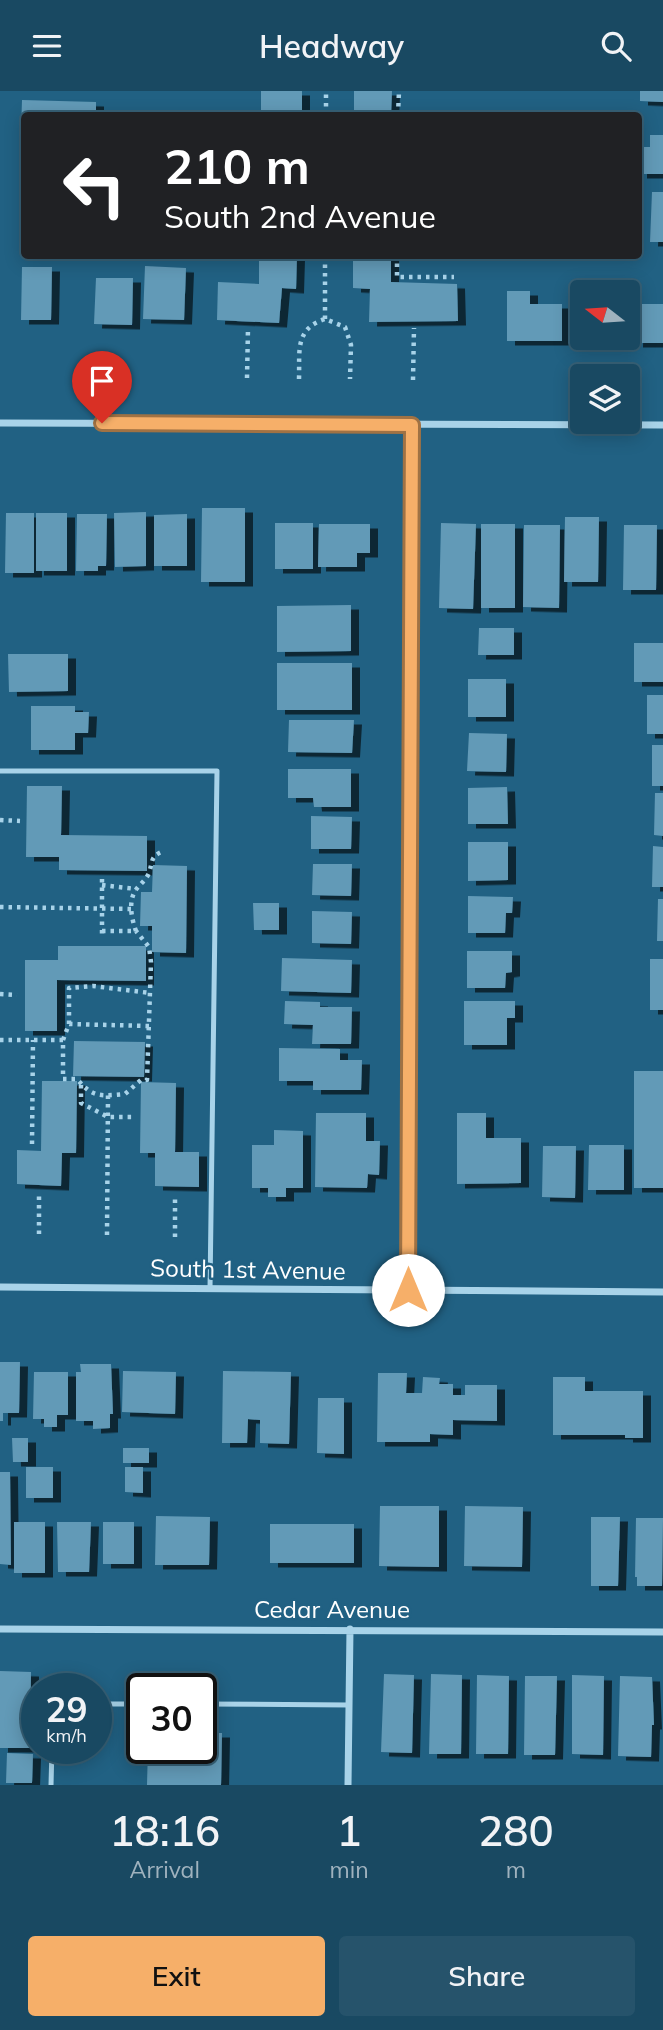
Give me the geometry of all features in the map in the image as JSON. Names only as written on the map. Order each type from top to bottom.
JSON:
[{"type":"street","points":[[0,423],[663,425]]},
{"type":"street","points":[[408,1290],[412,425]]},
{"type":"street","name":"South 1st Avenue","points":[[0,1287],[663,1292]]},
{"type":"street","name":"Cedar Avenue","points":[[0,1629],[663,1632]]},
{"type":"street","points":[[348,1785],[350,1629]]},
{"type":"lane","points":[[0,771],[217,771],[210,1289]]},
{"type":"lane","points":[[217,1704],[349,1705]]},
{"type":"lane","points":[[51,1785],[52,1764]]},
{"type":"path","points":[[326,91],[326,112]]},
{"type":"path","points":[[398,91],[398,112]]},
{"type":"path","points":[[392,105],[398,105]]},
{"type":"path","points":[[325,259],[325,319]]},
{"type":"path","points":[[396,259],[394,267],[397,277],[454,277]]},
{"type":"path","points":[[299,379],[302,337],[311,324],[325,319],[345,327],[351,345],[349,379]]},
{"type":"path","points":[[247,379],[248,328]]},
{"type":"path","points":[[413,380],[414,328]]},
{"type":"path","points":[[0,820],[20,821]]},
{"type":"path","points":[[150,993],[93,986],[69,988],[69,1024],[63,1040],[63,1079],[77,1079],[90,1093],[108,1094],[125,1094],[141,1080],[148,1080],[150,993],[149,947],[136,931],[132,921],[132,900],[136,889],[149,873],[152,858],[164,851]]},
{"type":"path","points":[[102,938],[102,882],[136,889]]},
{"type":"path","points":[[0,907],[132,909]]},
{"type":"path","points":[[102,931],[136,931]]},
{"type":"path","points":[[0,994],[17,995]]},
{"type":"path","points":[[69,1024],[149,1026]]},
{"type":"path","points":[[0,1040],[63,1040]]},
{"type":"path","points":[[32,1144],[33,1040]]},
{"type":"path","points":[[81,1084],[81,1103],[107,1117],[133,1117]]},
{"type":"path","points":[[107,1235],[108,1094]]},
{"type":"path","points":[[39,1196],[39,1234]]},
{"type":"path","points":[[175,1199],[175,1237]]},
{"type":"building","points":[[261,91],[302,91],[302,112],[261,112]]},
{"type":"building","points":[[354,91],[392,91],[391,112],[354,112]]},
{"type":"building","points":[[640,91],[663,91],[663,102],[640,101]]},
{"type":"building","points":[[22,100],[96,102],[96,112],[22,112]]},
{"type":"building","points":[[650,135],[663,135],[663,174],[642,174],[642,147],[650,147]]},
{"type":"building","points":[[20,141],[21,141],[21,174]]},
{"type":"building","points":[[652,192],[663,192],[663,242],[650,242]]},
{"type":"building","points":[[259,259],[297,259],[296,289],[282,288],[279,323],[217,320],[218,282],[259,284]]},
{"type":"building","points":[[353,259],[391,259],[391,282],[457,284],[458,321],[369,322],[370,289],[353,288]]},
{"type":"building","points":[[145,266],[186,268],[184,320],[143,319]]},
{"type":"building","points":[[22,267],[52,267],[51,320],[21,320]]},
{"type":"building","points":[[96,278],[133,278],[132,325],[94,324]]},
{"type":"building","points":[[507,291],[530,291],[530,304],[562,304],[562,341],[507,341]]},
{"type":"building","points":[[640,304],[663,304],[663,343],[640,343]]},
{"type":"building","points":[[202,508],[245,508],[245,582],[201,582]]},
{"type":"building","points":[[146,512],[146,566],[115,567],[114,513]]},
{"type":"building","points":[[6,513],[34,513],[34,573],[5,573]]},
{"type":"building","points":[[36,513],[67,513],[67,571],[36,571]]},
{"type":"building","points":[[77,514],[107,514],[106,566],[98,566],[98,571],[76,571]]},
{"type":"building","points":[[187,514],[187,566],[154,566],[154,515]]},
{"type":"building","points":[[565,517],[599,517],[598,582],[564,582]]},
{"type":"building","points":[[275,523],[313,523],[313,569],[275,569]]},
{"type":"building","points":[[441,523],[476,524],[473,609],[439,608]]},
{"type":"building","points":[[319,524],[370,524],[370,553],[357,553],[357,567],[318,567]]},
{"type":"building","points":[[481,524],[515,524],[515,608],[481,608]]},
{"type":"building","points":[[524,525],[560,525],[559,608],[523,607]]},
{"type":"building","points":[[624,525],[657,525],[656,590],[623,590]]},
{"type":"building","points":[[351,605],[351,651],[277,652],[277,606]]},
{"type":"building","points":[[479,628],[514,628],[514,655],[478,655]]},
{"type":"building","points":[[634,643],[663,643],[663,682],[634,682]]},
{"type":"building","points":[[8,654],[68,654],[68,691],[9,692]]},
{"type":"building","points":[[277,663],[352,663],[352,710],[277,710]]},
{"type":"building","points":[[468,679],[506,679],[506,717],[468,717]]},
{"type":"building","points":[[647,695],[663,695],[663,734],[647,734]]},
{"type":"building","points":[[31,706],[75,706],[75,712],[89,712],[88,733],[75,733],[75,750],[31,750]]},
{"type":"building","points":[[289,720],[354,720],[352,753],[288,752]]},
{"type":"building","points":[[469,733],[507,734],[506,772],[467,771]]},
{"type":"building","points":[[652,745],[663,745],[663,786],[652,786]]},
{"type":"building","points":[[288,769],[351,769],[351,807],[314,807],[313,798],[288,798]]},
{"type":"building","points":[[27,786],[62,786],[61,835],[147,836],[147,871],[59,870],[59,857],[26,857]]},
{"type":"building","points":[[507,787],[508,824],[468,824],[468,788]]},
{"type":"building","points":[[655,793],[663,793],[663,836],[654,835]]},
{"type":"building","points":[[311,816],[352,817],[351,849],[311,849]]},
{"type":"building","points":[[468,842],[508,842],[508,880],[468,881]]},
{"type":"building","points":[[653,846],[663,847],[663,887],[652,887]]},
{"type":"building","points":[[313,864],[352,864],[351,896],[312,895]]},
{"type":"building","points":[[153,865],[187,866],[186,953],[152,952],[152,926],[140,926],[141,892],[152,892]]},
{"type":"building","points":[[468,896],[513,897],[512,913],[506,913],[505,933],[468,933]]},
{"type":"building","points":[[658,899],[663,899],[663,941],[657,941]]},
{"type":"building","points":[[253,903],[279,903],[279,930],[254,930]]},
{"type":"building","points":[[312,911],[352,912],[351,944],[312,943]]},
{"type":"building","points":[[58,946],[146,946],[146,981],[57,980],[57,1031],[25,1031],[25,960],[58,960]]},
{"type":"building","points":[[467,951],[512,951],[512,972],[506,973],[505,988],[467,988]]},
{"type":"building","points":[[282,958],[352,960],[351,993],[281,991]]},
{"type":"building","points":[[650,959],[663,959],[663,1010],[650,1010]]},
{"type":"building","points":[[285,1001],[320,1002],[320,1007],[352,1007],[351,1044],[312,1044],[313,1025],[284,1024]]},
{"type":"building","points":[[464,1001],[515,1001],[515,1018],[507,1018],[507,1045],[464,1045]]},
{"type":"building","points":[[74,1041],[145,1042],[144,1077],[73,1076]]},
{"type":"building","points":[[279,1048],[340,1049],[340,1060],[362,1060],[361,1090],[313,1090],[313,1081],[279,1081]]},
{"type":"building","points":[[634,1071],[663,1071],[663,1188],[634,1188]]},
{"type":"building","points":[[42,1081],[77,1081],[76,1153],[62,1153],[61,1186],[17,1184],[17,1150],[41,1151]]},
{"type":"building","points":[[141,1082],[176,1083],[175,1152],[199,1152],[199,1187],[155,1186],[155,1153],[140,1153]]},
{"type":"building","points":[[316,1113],[366,1113],[366,1141],[380,1141],[379,1175],[368,1174],[367,1188],[315,1187]]},
{"type":"building","points":[[457,1113],[486,1113],[486,1138],[521,1138],[521,1183],[457,1184]]},
{"type":"building","points":[[274,1130],[303,1131],[303,1188],[286,1188],[286,1197],[268,1197],[268,1188],[252,1188],[252,1145],[274,1145]]},
{"type":"building","points":[[589,1145],[624,1145],[624,1190],[588,1190]]},
{"type":"building","points":[[543,1146],[576,1146],[575,1198],[542,1197]]},
{"type":"building","points":[[0,1362],[20,1362],[19,1413],[3,1413],[3,1421],[0,1421]]},
{"type":"building","points":[[80,1364],[111,1364],[113,1414],[110,1414],[110,1428],[93,1429],[93,1421],[76,1421],[76,1372],[81,1372]]},
{"type":"building","points":[[123,1371],[176,1372],[175,1414],[122,1412]]},
{"type":"building","points":[[223,1371],[291,1372],[289,1444],[260,1443],[260,1420],[248,1419],[247,1443],[222,1443]]},
{"type":"building","points":[[34,1372],[68,1372],[68,1415],[57,1415],[57,1427],[44,1427],[44,1419],[33,1419]]},
{"type":"building","points":[[378,1373],[407,1373],[406,1393],[422,1393],[423,1377],[440,1378],[439,1384],[453,1384],[453,1395],[465,1395],[465,1385],[497,1385],[497,1421],[453,1420],[453,1435],[430,1434],[430,1442],[377,1442]]},
{"type":"building","points":[[553,1377],[585,1377],[585,1391],[643,1391],[643,1438],[625,1438],[625,1435],[553,1435]]},
{"type":"building","points":[[318,1398],[344,1398],[344,1454],[317,1453]]},
{"type":"building","points":[[12,1438],[28,1438],[28,1462],[13,1462]]},
{"type":"building","points":[[123,1448],[149,1448],[149,1463],[123,1463]]},
{"type":"building","points":[[26,1467],[53,1467],[53,1498],[26,1498]]},
{"type":"building","points":[[125,1467],[143,1467],[143,1493],[125,1492]]},
{"type":"building","points":[[0,1472],[10,1472],[11,1565],[0,1564]]},
{"type":"building","points":[[380,1506],[439,1506],[439,1567],[379,1566]]},
{"type":"building","points":[[465,1506],[523,1507],[522,1567],[464,1566]]},
{"type":"building","points":[[156,1516],[210,1517],[209,1565],[155,1565]]},
{"type":"building","points":[[591,1517],[620,1517],[618,1586],[591,1586]]},
{"type":"building","points":[[636,1518],[663,1518],[662,1586],[637,1586]]},
{"type":"building","points":[[14,1522],[45,1522],[45,1573],[14,1573]]},
{"type":"building","points":[[57,1522],[91,1522],[89,1572],[58,1572]]},
{"type":"building","points":[[103,1522],[134,1522],[134,1564],[103,1564]]},
{"type":"building","points":[[270,1524],[354,1524],[354,1563],[270,1563]]},
{"type":"building","points":[[0,1671],[31,1672],[21,1673],[21,1748],[0,1748]]},
{"type":"building","points":[[384,1674],[414,1675],[412,1753],[381,1752]]},
{"type":"building","points":[[431,1674],[462,1675],[461,1754],[429,1754]]},
{"type":"building","points":[[477,1675],[509,1676],[508,1754],[476,1754]]},
{"type":"building","points":[[572,1675],[604,1676],[603,1755],[572,1754]]},
{"type":"building","points":[[525,1676],[557,1676],[555,1755],[524,1755]]},
{"type":"building","points":[[620,1676],[652,1677],[654,1725],[651,1757],[618,1756]]},
{"type":"building","points":[[217,1733],[222,1733],[221,1785],[147,1785],[148,1764],[217,1764]]},
{"type":"building","points":[[7,1753],[21,1754],[21,1764],[33,1764],[32,1783],[6,1783]]},
{"type":"route","points":[[102,423],[412,425],[408,1290]]}]
